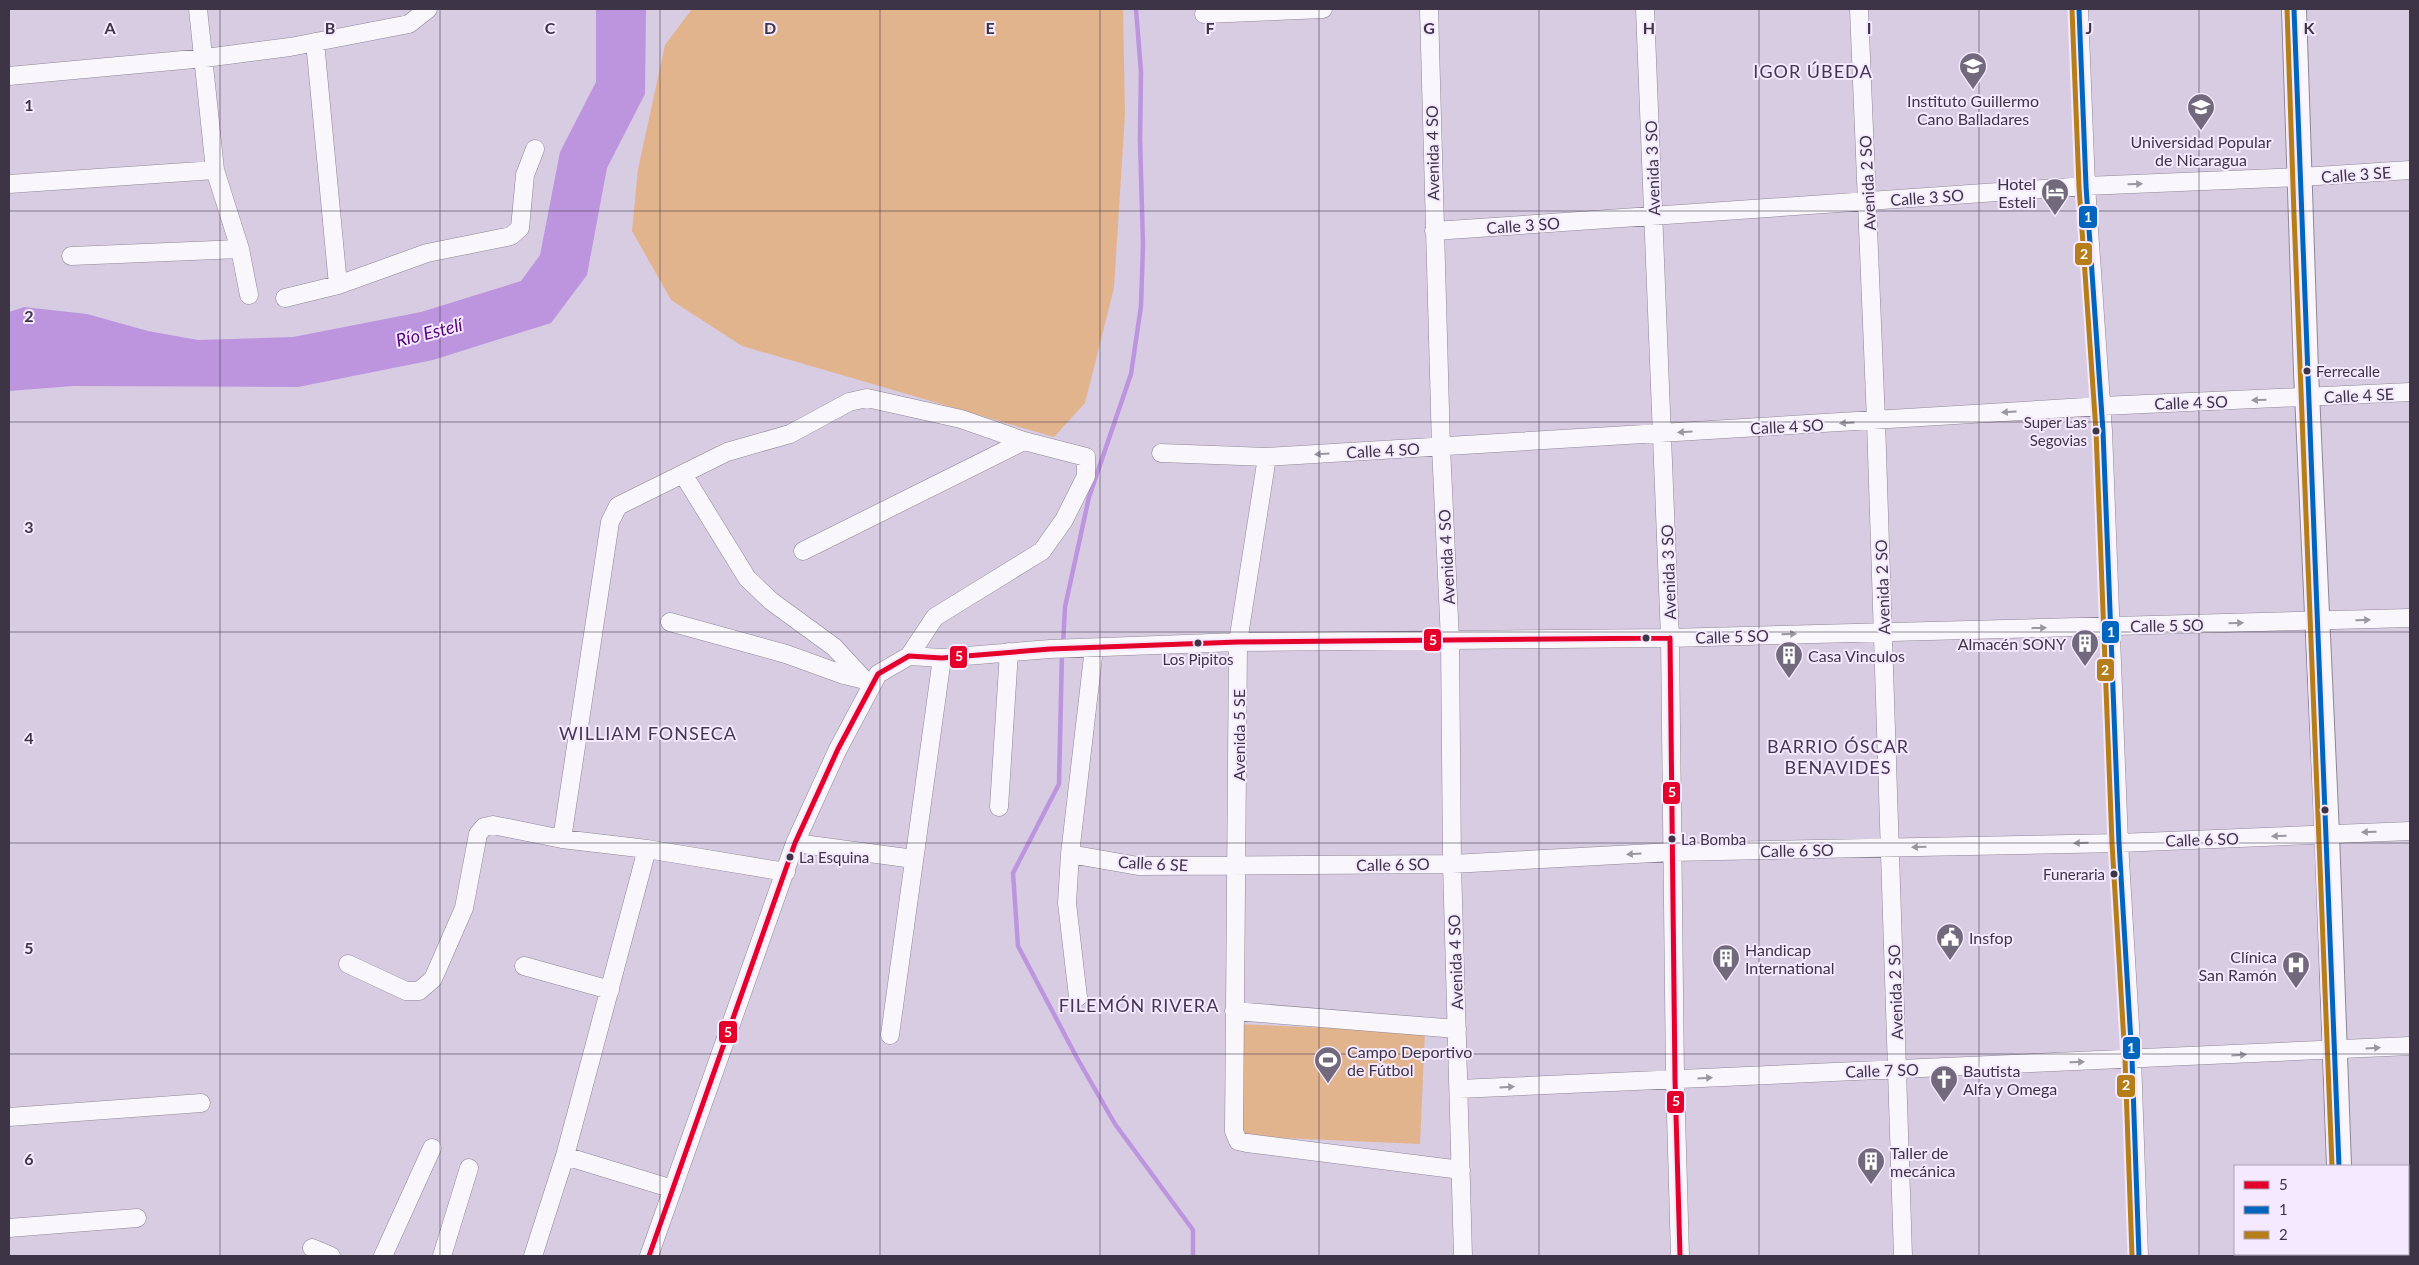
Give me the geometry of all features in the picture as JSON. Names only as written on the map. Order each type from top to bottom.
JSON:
[{"type":"street","points":[[198,9],[205,58],[215,170],[240,249],[249,295]]},
{"type":"street","points":[[9,76],[205,58],[314,42],[409,24],[428,9]]},
{"type":"street","points":[[1204,14],[1324,9]]},
{"type":"street","name":"Avenida 4 SO","points":[[1429,9],[1441,447],[1450,640],[1452,864],[1463,1256]]},
{"type":"street","name":"Avenida 3 SO","points":[[1646,9],[1670,638],[1675,1079],[1680,1256]]},
{"type":"street","name":"Avenida 2 SO","points":[[1859,9],[1884,631],[1903,1256]]},
{"type":"street","points":[[2079,9],[2086,186],[2102,406],[2119,842],[2132,1060],[2139,1256]]},
{"type":"street","points":[[2294,9],[2316,622],[2327,834],[2339,1165]]},
{"type":"street","points":[[314,42],[338,285]]},
{"type":"street","points":[[284,298],[338,285],[427,253],[511,236],[517,232],[521,222],[525,175],[535,149]]},
{"type":"street","points":[[9,184],[215,170]]},
{"type":"street","name":"Calle 3 SE","points":[[2301,177],[2410,170]]},
{"type":"street","name":"Calle 3 SO","points":[[1434,231],[2086,186],[2301,177]]},
{"type":"street","points":[[71,256],[240,249]]},
{"type":"street","name":"Calle 4 SE","points":[[2308,398],[2410,392]]},
{"type":"street","points":[[562,838],[610,522],[618,506],[727,452],[790,434],[849,402],[867,398],[961,419],[1024,442],[1086,457],[1086,476],[1064,520],[1042,551],[935,617],[908,656],[878,674],[868,683],[795,843],[649,1256]]},
{"type":"street","name":"Calle 4 SO","points":[[1161,453],[1267,456],[1663,434],[2102,406],[2308,398]]},
{"type":"street","points":[[803,551],[1024,442]]},
{"type":"street","name":"Avenida 5 SE","points":[[1267,456],[1238,642],[1234,1132],[1238,1140],[1461,1170]]},
{"type":"street","points":[[683,474],[747,578],[771,602],[834,647],[868,683]]},
{"type":"street","name":"Calle 5 SO","points":[[908,656],[942,658],[1050,649],[1238,642],[1670,638],[2410,618]]},
{"type":"street","points":[[670,622],[786,654],[868,683]]},
{"type":"street","points":[[1078,996],[1067,904],[1070,854],[1094,648]]},
{"type":"street","points":[[999,807],[1009,652]]},
{"type":"street","points":[[890,1035],[942,658]]},
{"type":"street","points":[[348,964],[406,991],[418,991],[432,980],[464,908],[478,834],[484,828],[493,825],[562,838],[647,849],[786,872]]},
{"type":"street","points":[[2327,834],[2410,831]]},
{"type":"street","name":"Calle 6 SO","points":[[1237,866],[1452,864],[1672,852],[2119,842],[2327,834]]},
{"type":"street","points":[[795,843],[914,859]]},
{"type":"street","points":[[533,1256],[565,1156],[647,849]]},
{"type":"street","name":"Calle 6 SE","points":[[1070,854],[1138,866],[1237,866]]},
{"type":"street","points":[[524,966],[610,990]]},
{"type":"street","points":[[1234,1011],[1457,1029]]},
{"type":"street","name":"Calle 7 SO","points":[[1458,1089],[2410,1046]]},
{"type":"street","points":[[9,1117],[201,1103]]},
{"type":"street","points":[[383,1256],[432,1148]]},
{"type":"street","points":[[565,1156],[673,1189]]},
{"type":"street","points":[[442,1256],[469,1168]]},
{"type":"street","points":[[9,1228],[137,1218]]},
{"type":"street","points":[[312,1248],[331,1256]]},
{"type":"shaded area","points":[[692,9],[1123,9],[1125,114],[1114,288],[1085,403],[1054,437],[742,346],[671,300],[632,231],[638,169],[665,45]]},
{"type":"shaded area","name":"Campo Deportivo de Fútbol","points":[[1237,1024],[1425,1032],[1420,1144],[1232,1136]]},
{"type":"water","name":"Río Estelí","points":[[596,9],[646,9],[645,94],[607,168],[587,275],[551,323],[433,360],[298,387],[73,386],[9,391],[9,312],[24,307],[87,314],[148,331],[198,340],[293,337],[421,312],[521,281],[540,255],[560,152],[596,82]]},
{"type":"waterway","points":[[1063,645],[1065,607],[1089,497],[1131,374],[1141,306],[1143,245],[1140,139],[1141,72],[1136,9]]},
{"type":"waterway","points":[[1062,652],[1059,784],[1013,873],[1018,946],[1077,1058],[1115,1124],[1193,1230],[1193,1256]]},
{"type":"transit line","name":"2","points":[[2072,9],[2079,187],[2096,431],[2112,843],[2125,1059],[2132,1256]]},
{"type":"transit line","name":"1","points":[[2079,9],[2086,186],[2103,431],[2119,843],[2132,1059],[2139,1256]]},
{"type":"transit line","name":"2","points":[[2287,9],[2332,1165]]},
{"type":"transit line","name":"1","points":[[2294,9],[2339,1165]]},
{"type":"transit line","name":"5","points":[[1670,638],[1675,1079],[1680,1256]]},
{"type":"transit line","name":"5","points":[[649,1256],[795,843],[838,749],[878,674],[909,656],[942,658],[1050,649],[1238,642],[1670,638]]},
{"type":"place","name":"Instituto Guillermo Cano Balladares","points":[[1973,90]]},
{"type":"place","name":"Universidad Popular de Nicaragua","points":[[2201,131]]},
{"type":"place","name":"Hotel Esteli","points":[[2055,216]]},
{"type":"place","name":"Ferrecalle","points":[[2307,371]]},
{"type":"place","name":"Super Las Segovias","points":[[2096,431]]},
{"type":"place","name":"Los Pipitos","points":[[1198,643]]},
{"type":"place","name":"Almacén SONY","points":[[2085,667]]},
{"type":"place","name":"Casa Vinculos","points":[[1789,679]]},
{"type":"place","name":"La Bomba","points":[[1672,839]]},
{"type":"place","name":"La Esquina","points":[[790,857]]},
{"type":"place","name":"Funeraria","points":[[2114,874]]},
{"type":"place","name":"Insfop","points":[[1950,961]]},
{"type":"place","name":"Handicap International","points":[[1726,982]]},
{"type":"place","name":"Clínica San Ramón","points":[[2296,989]]},
{"type":"place","name":"Campo Deportivo de Fútbol","points":[[1328,1084]]},
{"type":"place","name":"Bautista Alfa y Omega","points":[[1944,1103]]},
{"type":"place","name":"Taller de mecánica","points":[[1871,1185]]},
{"type":"district","name":"IGOR ÚBEDA","points":[[1813,71]]},
{"type":"district","name":"WILLIAM FONSECA","points":[[648,733]]},
{"type":"district","name":"BARRIO ÓSCAR BENAVIDES","points":[[1838,756]]},
{"type":"district","name":"FILEMÓN RIVERA","points":[[1139,1005]]}]
